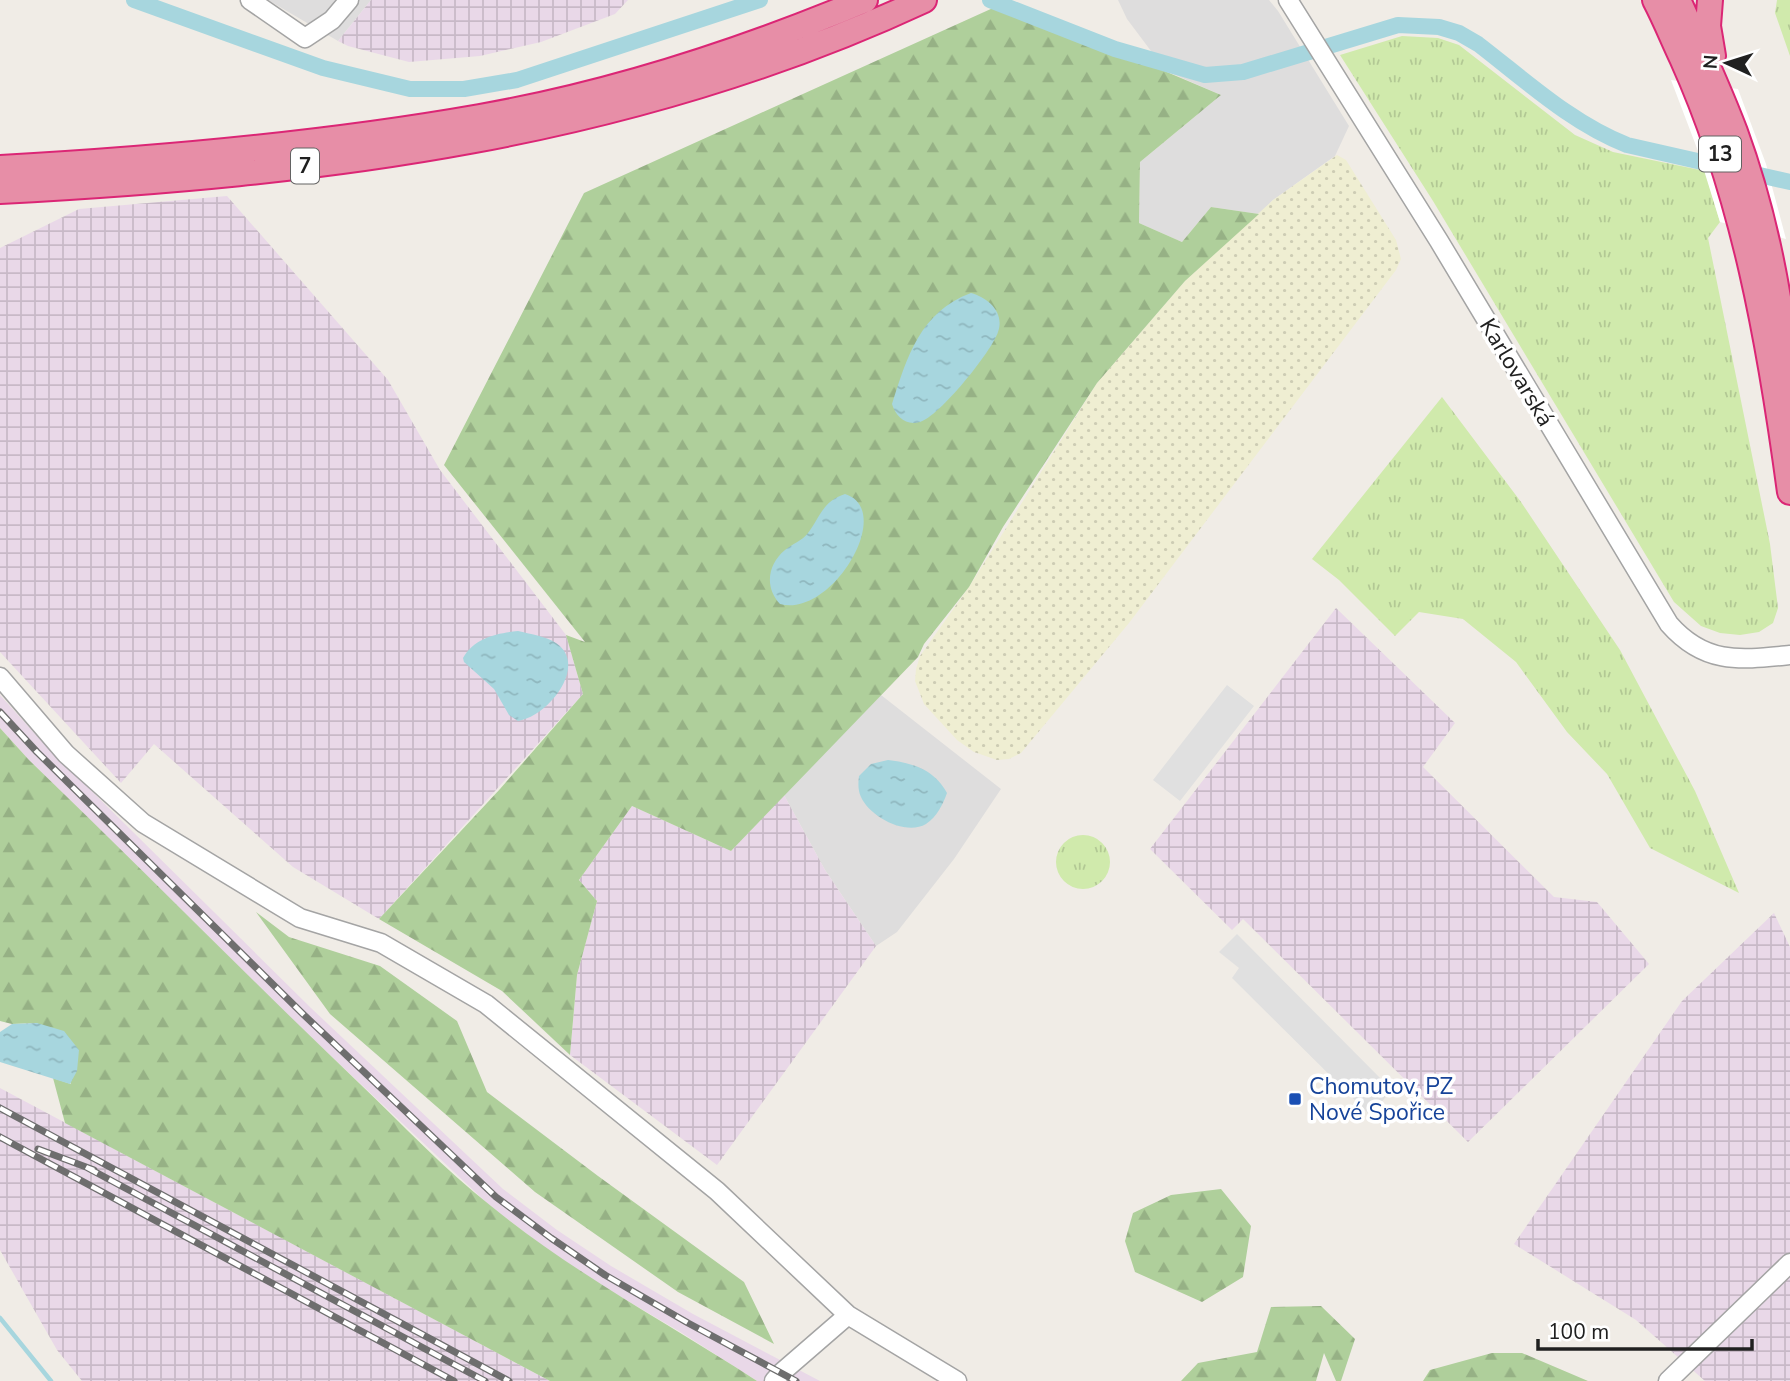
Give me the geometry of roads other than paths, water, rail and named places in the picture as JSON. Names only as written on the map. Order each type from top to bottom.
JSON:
[{"type":"highway","name":"7","points":[[0,191],[229,176],[484,140],[604,101],[865,0]]},
{"type":"highway","name":"7","points":[[0,168],[224,152],[604,101],[747,71],[883,19],[924,0]]},
{"type":"highway","name":"13","points":[[1655,0],[1713,88]]},
{"type":"highway","name":"13","points":[[1678,0],[1713,88],[1719,149],[1753,230],[1782,321],[1790,397]]},
{"type":"highway","points":[[1710,0],[1708,26],[1713,88]]},
{"type":"highway","name":"13","points":[[1753,230],[1762,320],[1790,492]]},
{"type":"street","points":[[250,0],[305,38],[332,20],[349,0]]},
{"type":"street","name":"Karlovarská","points":[[1291,4],[1439,241],[1668,624],[1696,648],[1718,657],[1742,660],[1790,656]]},
{"type":"street","points":[[0,677],[66,754],[143,823],[300,918],[381,943],[486,1004],[717,1191],[848,1315],[957,1381]]},
{"type":"street","points":[[1668,1381],[1790,1263]]},
{"type":"street","points":[[774,1381],[848,1315]]},
{"type":"water","points":[[971,293],[989,302],[997,312],[1000,325],[994,341],[964,382],[939,408],[920,422],[910,423],[896,413],[892,404],[910,353],[918,338],[939,312]]},
{"type":"water","points":[[845,494],[859,504],[864,520],[861,540],[851,560],[837,580],[819,595],[800,604],[780,604],[770,583],[775,562],[785,550],[806,536],[827,505]]},
{"type":"water","points":[[518,631],[556,643],[565,653],[568,664],[561,689],[552,700],[530,717],[518,721],[509,715],[494,689],[464,662],[463,658],[480,641],[494,635]]},
{"type":"water","points":[[888,760],[906,763],[930,773],[947,793],[936,814],[926,824],[909,828],[889,822],[872,811],[861,797],[859,776],[871,764]]},
{"type":"water","points":[[37,1023],[64,1031],[79,1050],[77,1071],[70,1084],[0,1062],[0,1032],[12,1024]]},
{"type":"waterway","points":[[134,0],[323,68],[410,89],[464,89],[517,80],[760,0]]},
{"type":"waterway","points":[[150,0],[153,7]]},
{"type":"waterway","points":[[990,0],[1115,49],[1205,75],[1243,72],[1398,25],[1439,27],[1459,33],[1478,44],[1568,113],[1606,136],[1627,145],[1790,182]]},
{"type":"waterway","points":[[0,1318],[51,1381]]},
{"type":"railway","points":[[0,712],[37,752],[304,1015],[496,1197],[605,1275],[796,1381]]},
{"type":"railway","points":[[0,1108],[509,1381]]},
{"type":"railway","points":[[0,1137],[454,1381]]},
{"type":"railway","points":[[38,1149],[94,1170]]},
{"type":"railway","points":[[86,1167],[485,1381]]},
{"type":"place","name":"Chomutov, PZ Nové Spořice","points":[[1295,1099]]}]
